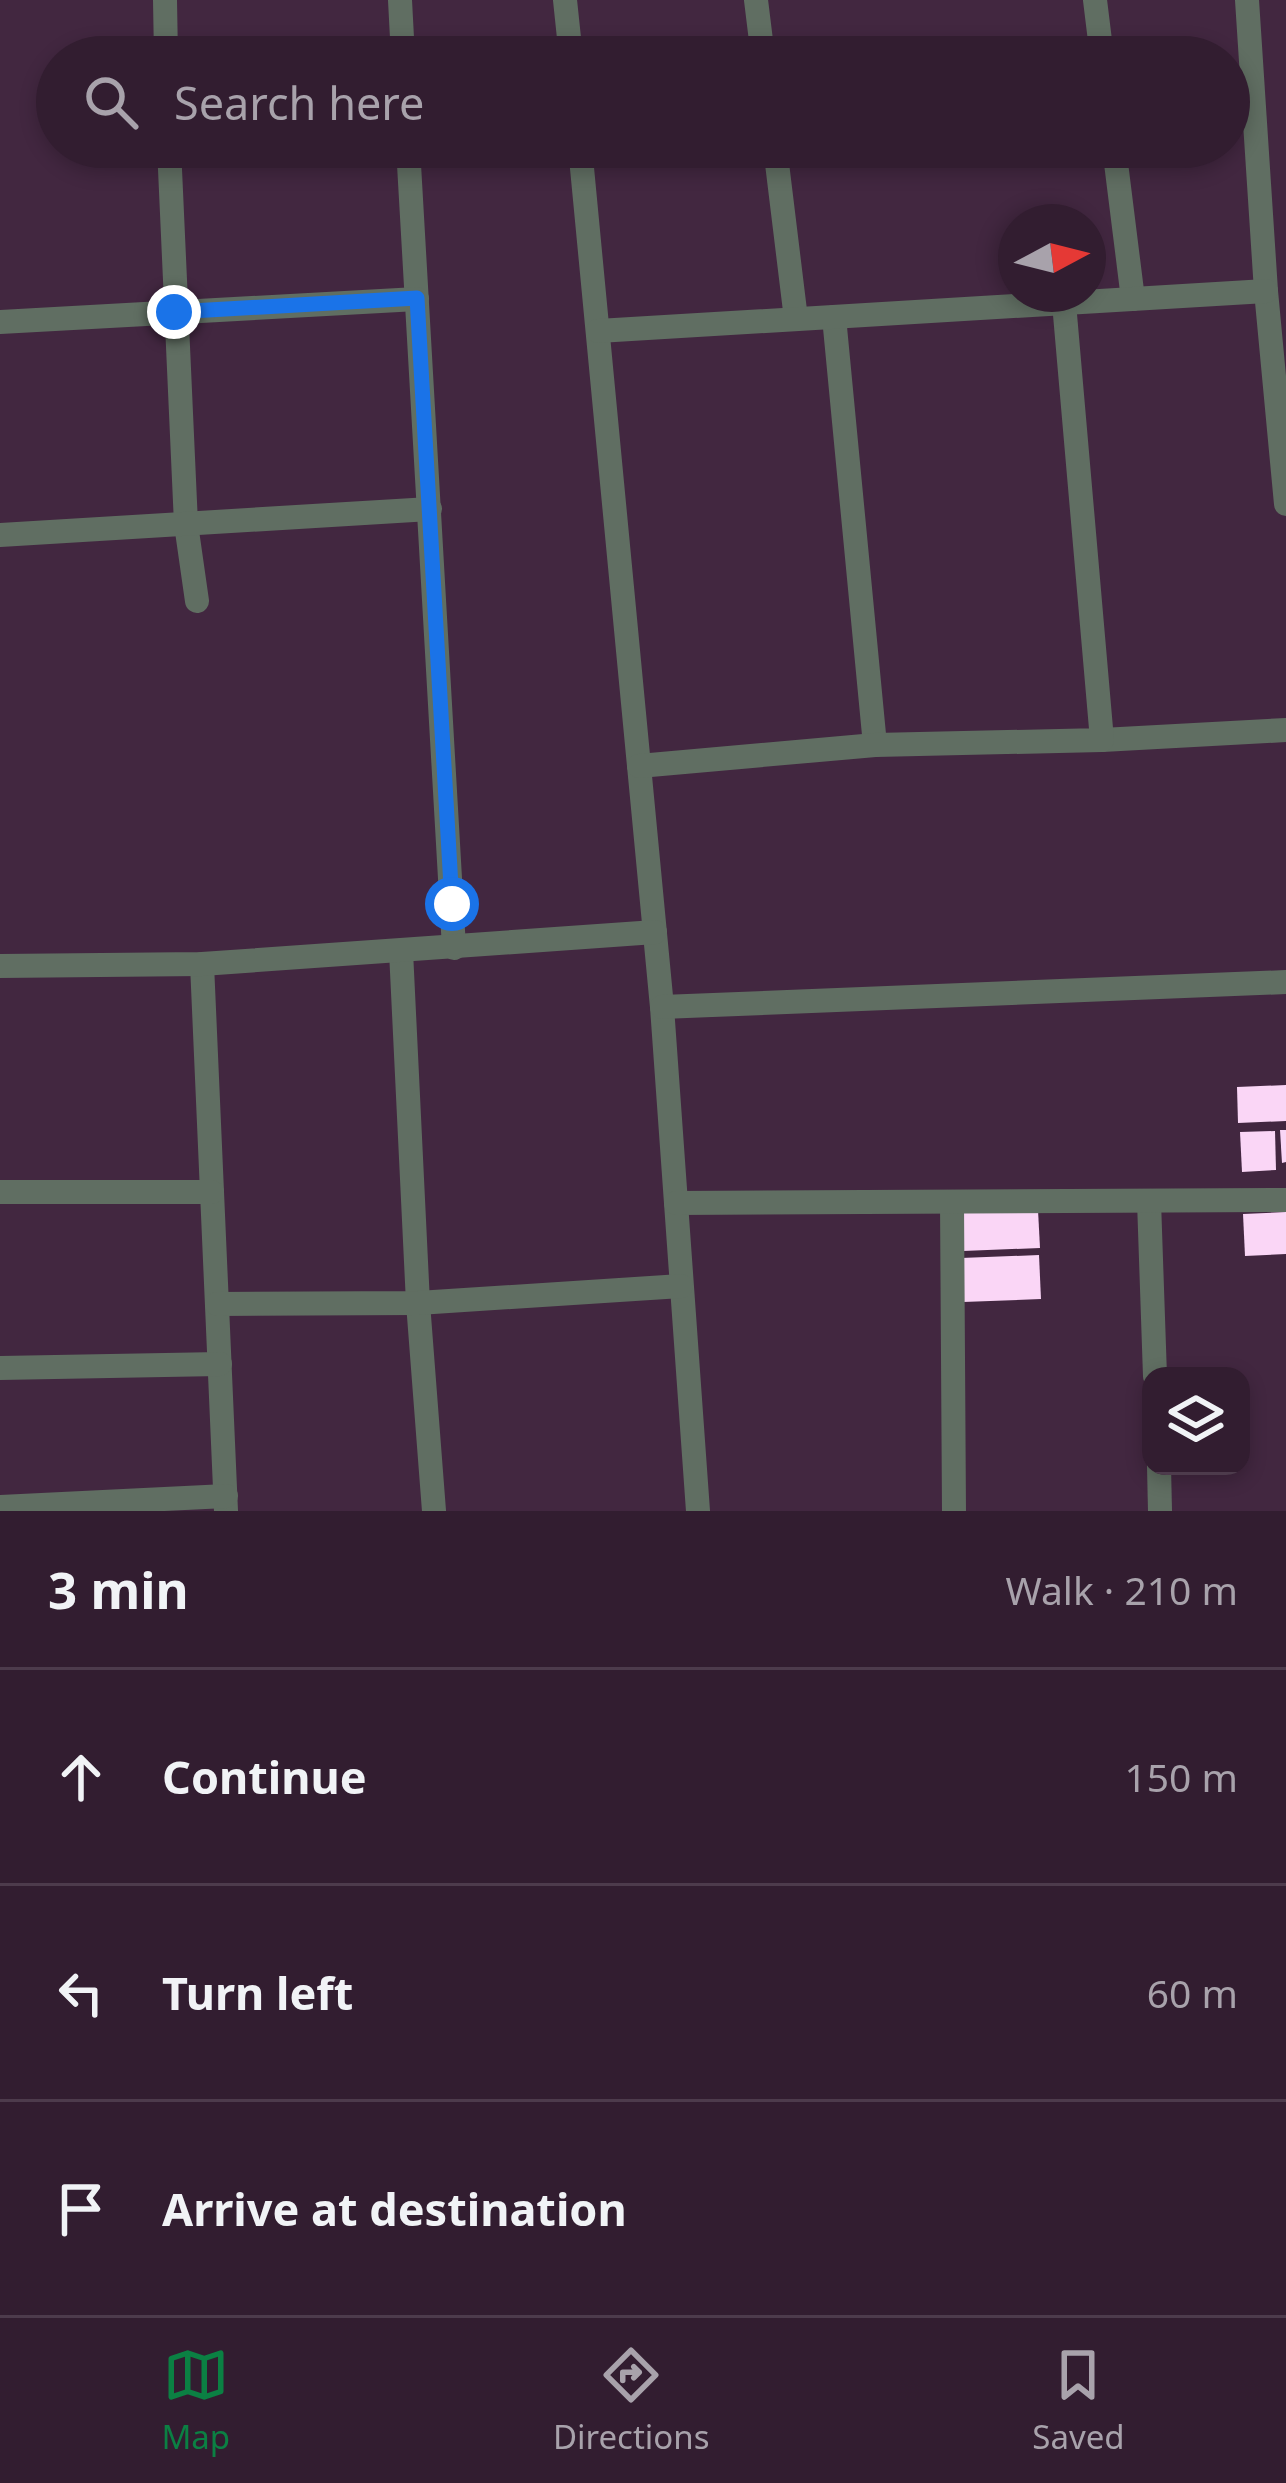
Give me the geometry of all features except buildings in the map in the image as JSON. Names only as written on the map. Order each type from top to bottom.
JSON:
[{"type":"street","points":[[165,0],[166,36]]},
{"type":"street","points":[[400,0],[402,36]]},
{"type":"street","points":[[565,0],[569,36]]},
{"type":"street","points":[[756,0],[760,36]]},
{"type":"street","points":[[1095,0],[1099,36]]},
{"type":"street","points":[[1247,0],[1249,36]]},
{"type":"street","points":[[1250,46],[1286,500]]},
{"type":"street","points":[[170,168],[186,524],[197,602]]},
{"type":"street","points":[[409,168],[454,948]]},
{"type":"street","points":[[582,168],[662,1007],[698,1511]]},
{"type":"street","points":[[778,168],[796,319]]},
{"type":"street","points":[[1117,168],[1133,298]]},
{"type":"street","points":[[1106,300],[1266,291]]},
{"type":"street","points":[[0,322],[417,298]]},
{"type":"street","points":[[598,331],[998,307]]},
{"type":"street","points":[[1065,312],[1102,740]]},
{"type":"street","points":[[834,317],[875,745]]},
{"type":"street","points":[[0,536],[430,508]]},
{"type":"street","points":[[640,766],[875,745],[1286,730]]},
{"type":"street","points":[[0,966],[202,964],[655,932]]},
{"type":"street","points":[[401,951],[418,1303],[434,1511]]},
{"type":"street","points":[[0,1507],[226,1503],[202,964]]},
{"type":"street","points":[[662,1007],[1286,982]]},
{"type":"street","points":[[0,1192],[212,1192]]},
{"type":"street","points":[[676,1203],[1286,1200]]},
{"type":"street","points":[[1149,1201],[1155,1367]]},
{"type":"street","points":[[952,1202],[953,1511]]},
{"type":"street","points":[[217,1304],[418,1303],[681,1286]]},
{"type":"street","points":[[0,1368],[220,1364]]},
{"type":"street","points":[[1159,1475],[1160,1511]]},
{"type":"route","points":[[174,312],[417,298],[452,904]]}]
